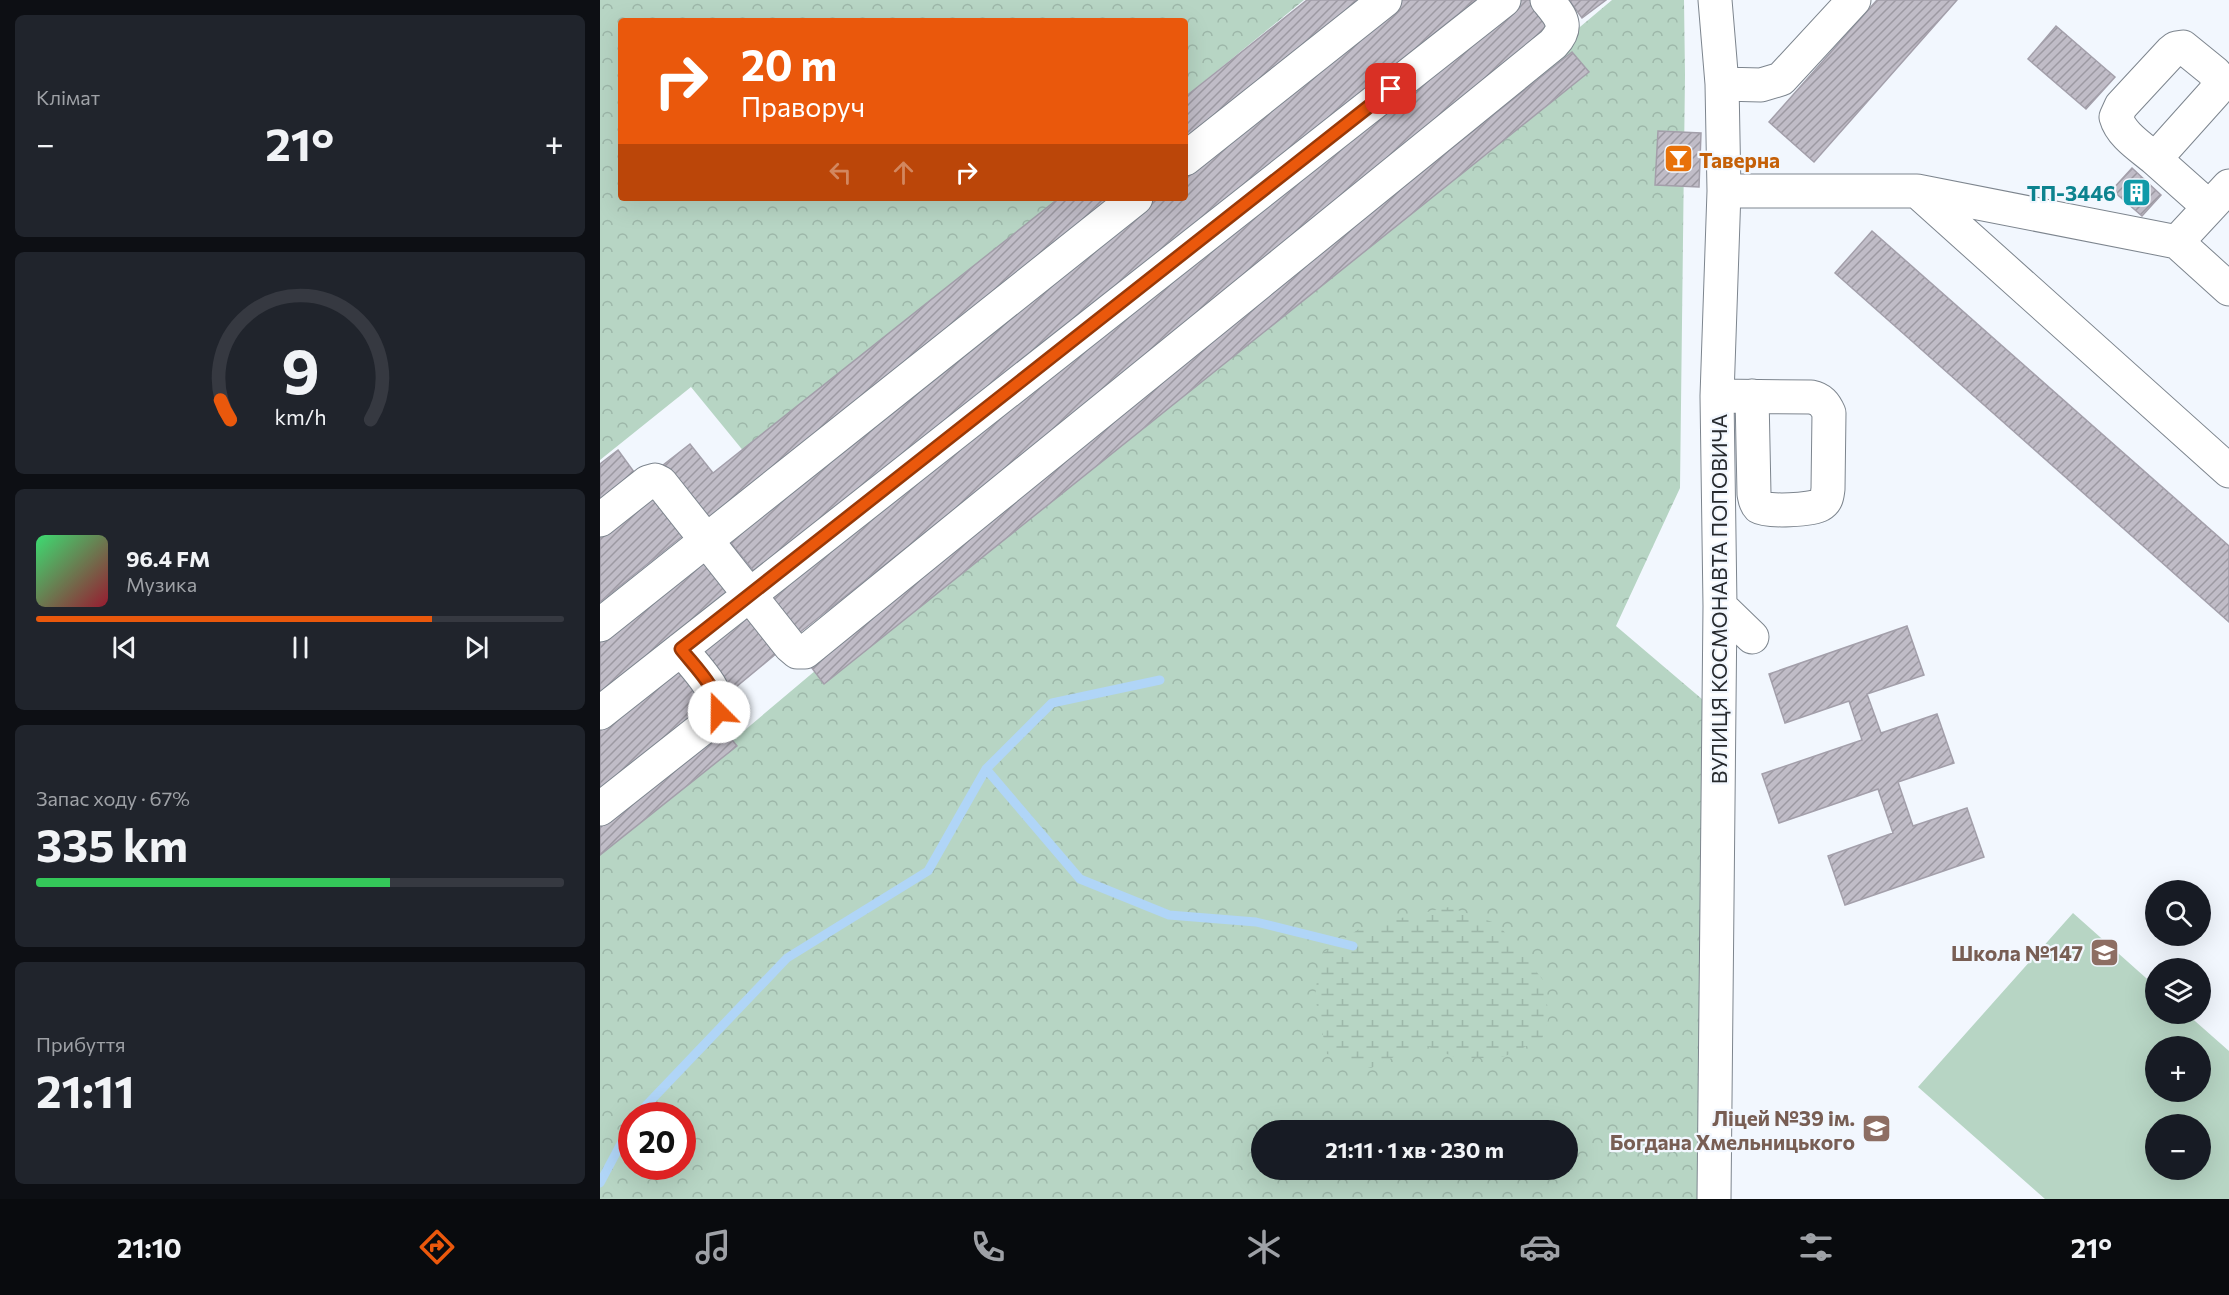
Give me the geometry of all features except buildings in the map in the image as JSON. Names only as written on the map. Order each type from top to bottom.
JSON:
[{"type":"street","points":[[1188,157],[1385,0]]},
{"type":"street","points":[[600,713],[1504,0]]},
{"type":"street","points":[[600,520],[648,482],[655,480],[661,483],[790,646],[797,652],[805,652],[1553,45],[1561,35],[1563,25],[1547,0]]},
{"type":"street","name":"ВУЛИЦЯ КОСМОНАВТА ПОПОВИЧА","points":[[1714,1199],[1720,606],[1718,396],[1724,191],[1722,84],[1716,0]]},
{"type":"street","points":[[1722,84],[1761,84],[1781,79],[1854,0]]},
{"type":"street","points":[[2155,159],[2219,196],[2177,242]]},
{"type":"street","points":[[1724,191],[1917,191],[2177,242],[2229,289]]},
{"type":"street","points":[[1917,191],[2229,471]]},
{"type":"street","points":[[600,625],[1132,201]]},
{"type":"street","points":[[1718,396],[1752,396]]},
{"type":"street","points":[[1720,606],[1752,637]]},
{"type":"street","points":[[600,809],[714,719],[719,712],[719,702],[715,693],[681,649]]},
{"type":"green space","points":[[600,0],[1304,0],[1188,95],[1188,18],[618,18],[618,201],[1056,201],[745,453],[691,387],[600,460]]},
{"type":"green space","points":[[1612,0],[1684,0],[1680,488],[1616,626],[1709,705],[1701,1199],[600,1199],[600,852]]},
{"type":"green space","points":[[1449,907],[1498,924],[1543,980],[1549,1016],[1542,1039],[1503,1057],[1460,1059],[1421,1044],[1371,1068],[1327,1054],[1315,997],[1320,955],[1362,927]]},
{"type":"green space","points":[[2073,913],[2145,977],[2145,1024],[2198,1024],[2229,1051],[2229,1199],[2045,1199],[1918,1087]]},
{"type":"waterway","points":[[649,1102],[787,958],[928,871],[986,769],[1052,703],[1160,680]]},
{"type":"waterway","points":[[986,769],[1080,879],[1169,915],[1256,922],[1353,946]]},
{"type":"waterway","points":[[600,1183],[618,1149]]},
{"type":"place","name":"Таверна","points":[[1678,159]]},
{"type":"place","name":"ТП-3446","points":[[2137,192]]},
{"type":"place","name":"Школа №147","points":[[2104,952]]},
{"type":"place","name":"Ліцей №39 ім. Богдана Хмельницького","points":[[1876,1129]]},
{"type":"route","points":[[719,712],[719,702],[715,693],[681,649],[1391,89]]}]
